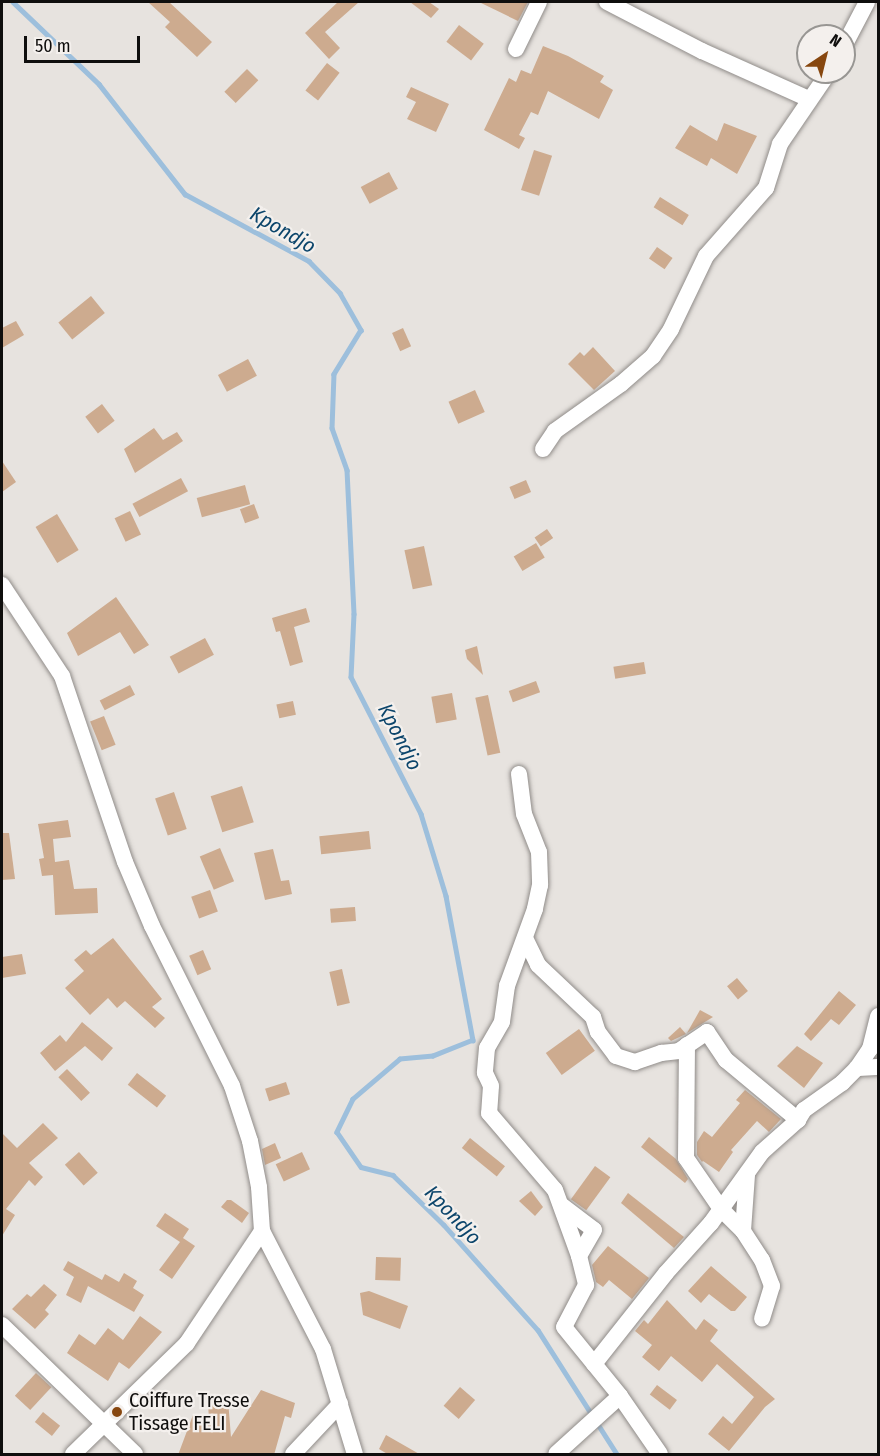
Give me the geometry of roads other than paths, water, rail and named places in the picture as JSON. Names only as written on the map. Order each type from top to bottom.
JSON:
[{"type":"street","points":[[516,49],[539,2]]},
{"type":"street","points":[[607,2],[702,51],[809,99]]},
{"type":"street","points":[[856,24],[867,2]]},
{"type":"street","points":[[543,449],[555,431],[621,384],[653,356],[671,329],[706,256],[766,188],[780,144],[820,84]]},
{"type":"street","points":[[2,585],[62,676],[129,873],[152,926],[232,1086],[250,1141],[259,1187],[262,1231],[323,1349],[354,1455]]},
{"type":"street","points":[[519,774],[524,814],[539,852],[540,885],[525,938],[507,986],[502,1022],[487,1048],[485,1073],[491,1086],[489,1113],[555,1190],[579,1256],[586,1285],[564,1327],[660,1455]]},
{"type":"street","points":[[525,938],[538,965],[593,1017],[598,1032],[616,1056],[635,1062],[679,1051],[707,1032],[726,1060],[798,1120]]},
{"type":"street","points":[[594,1364],[666,1273],[721,1209],[762,1152],[798,1120],[804,1110],[842,1083],[857,1068],[870,1049],[879,1016]]},
{"type":"street","points":[[687,1046],[686,1158],[721,1209],[742,1231],[762,1260],[772,1286],[762,1319]]},
{"type":"street","points":[[857,1068],[879,1067]]},
{"type":"street","points":[[742,1231],[747,1174]]},
{"type":"street","points":[[73,1455],[187,1343],[262,1231]]},
{"type":"street","points":[[2,1325],[135,1455]]},
{"type":"street","points":[[556,1455],[616,1399]]},
{"type":"street","points":[[293,1455],[340,1404]]},
{"type":"waterway","name":"Kpondjo","points":[[13,2],[99,84],[185,194],[309,261],[340,293],[361,330],[334,374],[332,428],[347,470],[354,614],[351,677],[421,814],[446,896],[473,1040],[433,1056],[400,1059],[353,1099],[337,1132],[361,1167],[393,1175],[444,1225],[538,1330],[617,1454]]},
{"type":"place","name":"Coiffure Tresse Tissage FELI","points":[[117,1412]]}]
